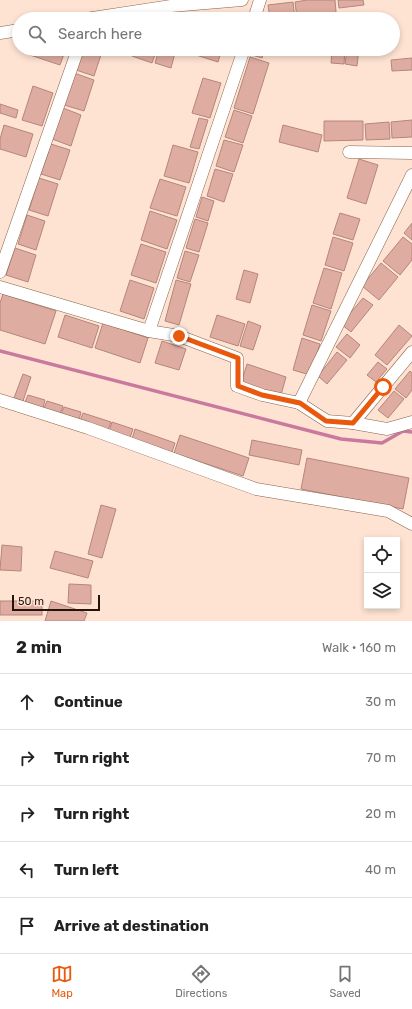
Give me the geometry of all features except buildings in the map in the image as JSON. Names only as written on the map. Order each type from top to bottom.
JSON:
[{"type":"street","points":[[133,12],[171,6],[242,0]]},
{"type":"street","points":[[256,12],[260,0]]},
{"type":"street","points":[[0,33],[12,31]]},
{"type":"street","points":[[0,272],[76,56]]},
{"type":"street","points":[[149,331],[242,56]]},
{"type":"street","points":[[349,152],[412,152]]},
{"type":"street","points":[[300,403],[412,175]]},
{"type":"street","points":[[0,287],[149,331],[179,336],[238,358],[238,386],[262,395],[300,403],[326,421],[353,423],[387,429],[412,422]]},
{"type":"street","points":[[353,423],[412,352]]},
{"type":"street","points":[[0,400],[88,428],[256,489],[388,511],[412,524]]},
{"type":"waterway","points":[[0,351],[341,439],[382,443],[403,431],[412,432]]},
{"type":"route","points":[[179,336],[238,358],[238,386],[262,395],[300,403],[326,421],[353,423],[383,387]]}]
